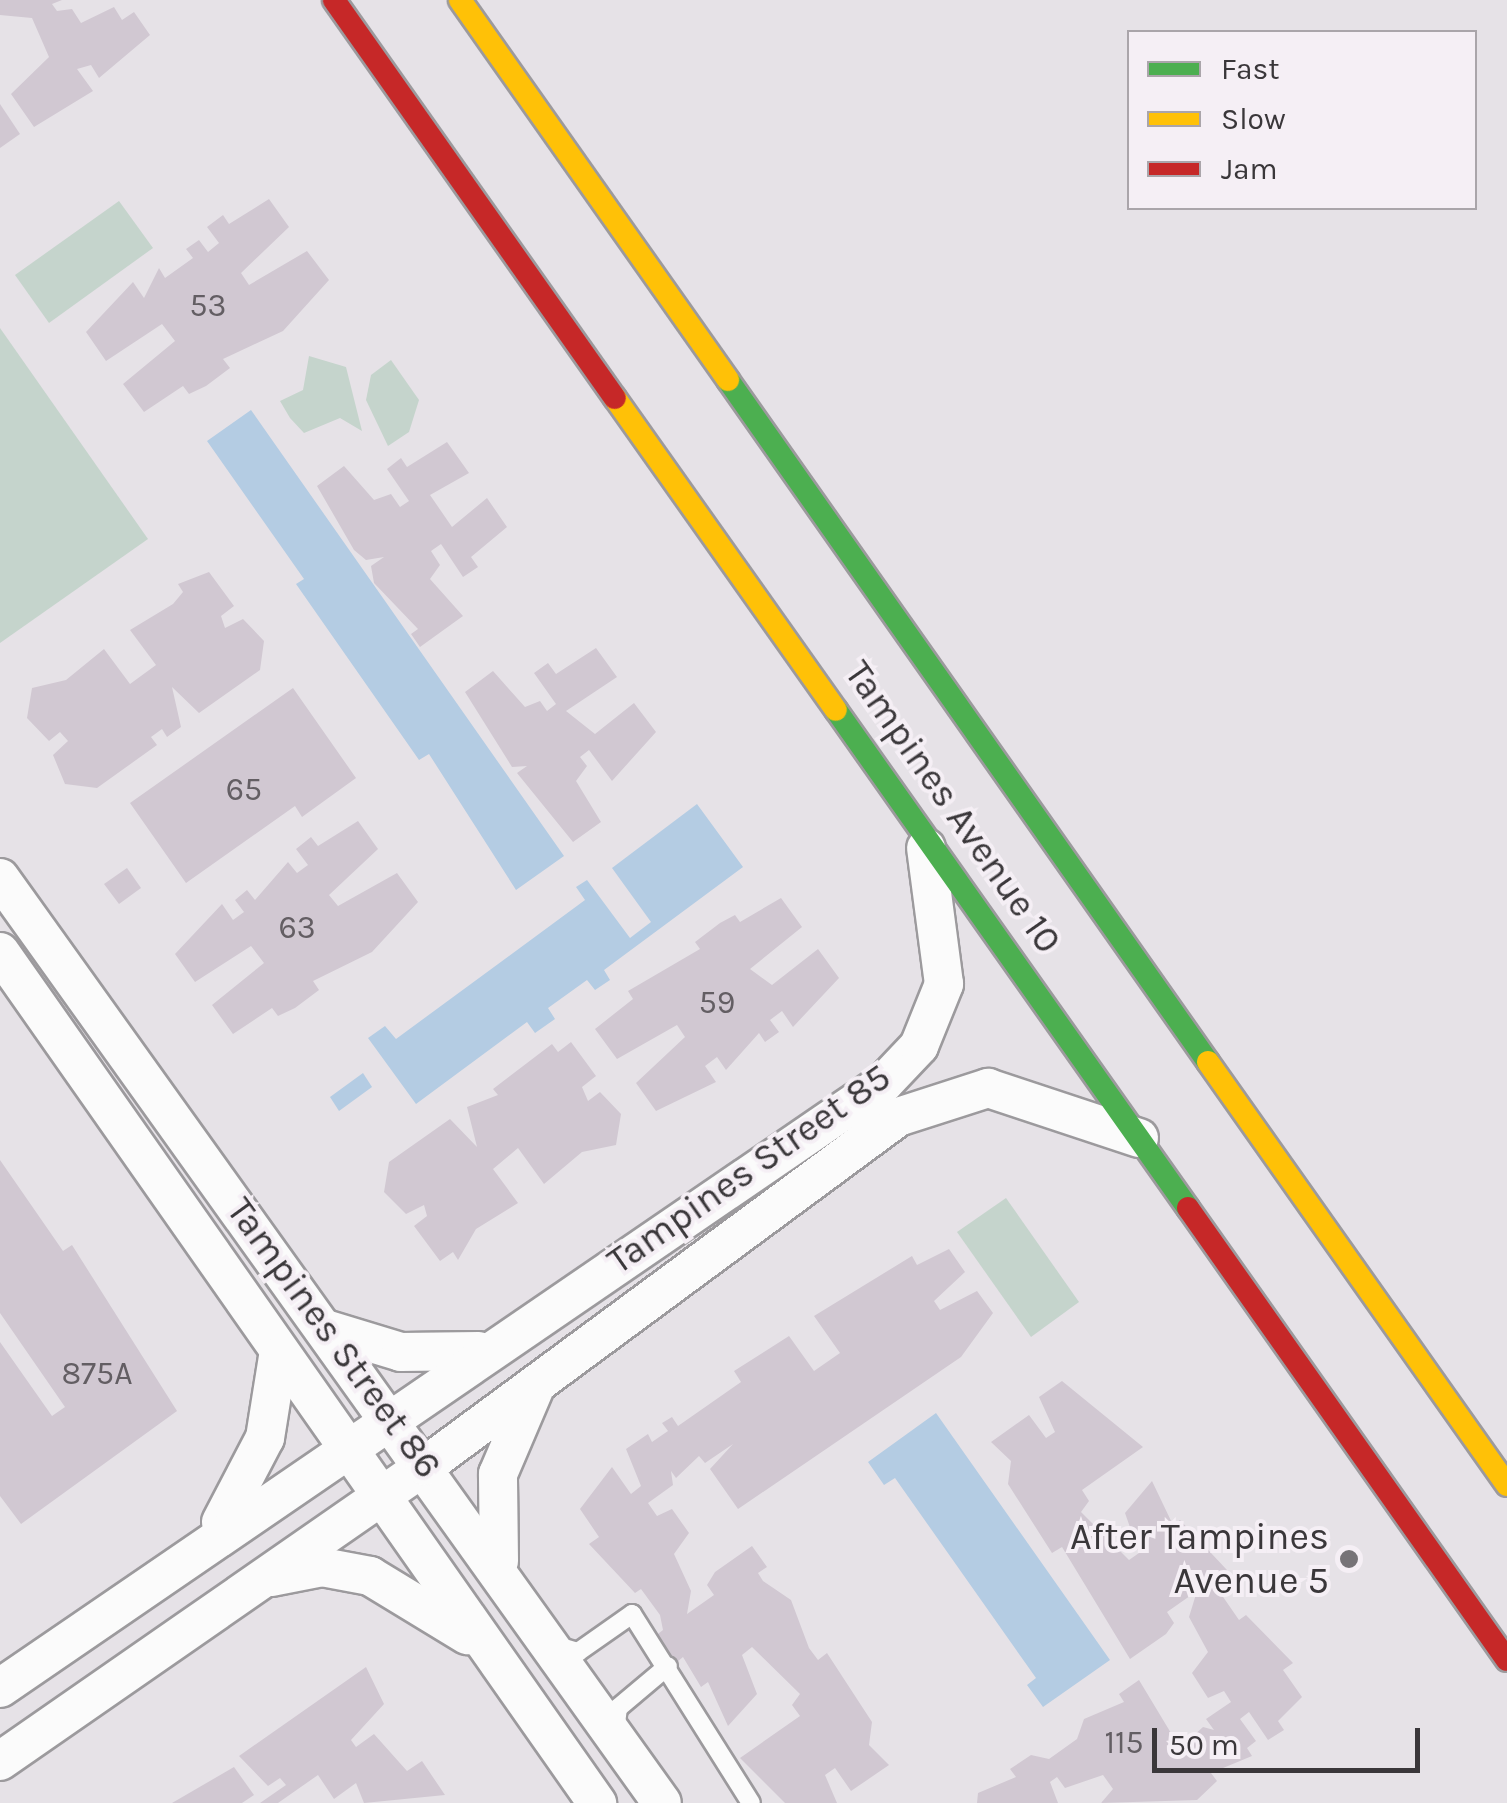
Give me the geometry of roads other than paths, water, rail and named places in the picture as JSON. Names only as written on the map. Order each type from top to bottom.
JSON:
[{"type":"main road","name":"Tampines Avenue 10","points":[[334,0],[920,821],[1507,1660]]},
{"type":"main road","name":"Tampines Avenue 10","points":[[460,0],[1507,1485]]},
{"type":"street","points":[[481,0],[490,43]]},
{"type":"street","name":"Tampines Street 85","points":[[0,1688],[482,1350],[884,1082],[919,1046],[936,1016],[945,951],[920,821]]},
{"type":"street","name":"Tampines Street 86","points":[[0,878],[556,1646],[662,1803]]},
{"type":"street","name":"Tampines Street 86","points":[[0,952],[341,1448],[597,1803]]},
{"type":"street","name":"Tampines Street 85","points":[[0,1760],[253,1581],[425,1466],[898,1117],[988,1088],[1141,1138]]},
{"type":"street","points":[[325,1329],[414,1354],[482,1350]]},
{"type":"street","points":[[196,1550],[253,1470],[278,1356]]},
{"type":"street","name":"Tampines Street 85","points":[[500,1569],[492,1519],[498,1474],[538,1383]]},
{"type":"street","points":[[253,1581],[322,1567],[370,1576],[493,1654]]},
{"type":"lane","points":[[556,1646],[578,1652],[632,1614],[751,1803]]},
{"type":"lane","points":[[614,1736],[618,1708],[668,1666]]},
{"type":"water","points":[[251,410],[564,856],[516,890],[429,754],[419,760],[296,584],[304,579],[207,441]]},
{"type":"water","points":[[697,804],[743,867],[604,970],[610,980],[595,990],[587,980],[548,1008],[555,1019],[535,1033],[527,1022],[416,1104],[368,1038],[385,1026],[396,1039],[585,900],[576,887],[587,880],[630,938],[651,922],[612,868]]},
{"type":"water","points":[[363,1073],[372,1087],[339,1111],[330,1097]]},
{"type":"water","points":[[936,1413],[1110,1660],[1043,1707],[1027,1685],[1036,1678],[895,1478],[884,1485],[868,1462]]},
{"type":"place","name":"After Tampines Avenue 5","points":[[1349,1559]]}]
